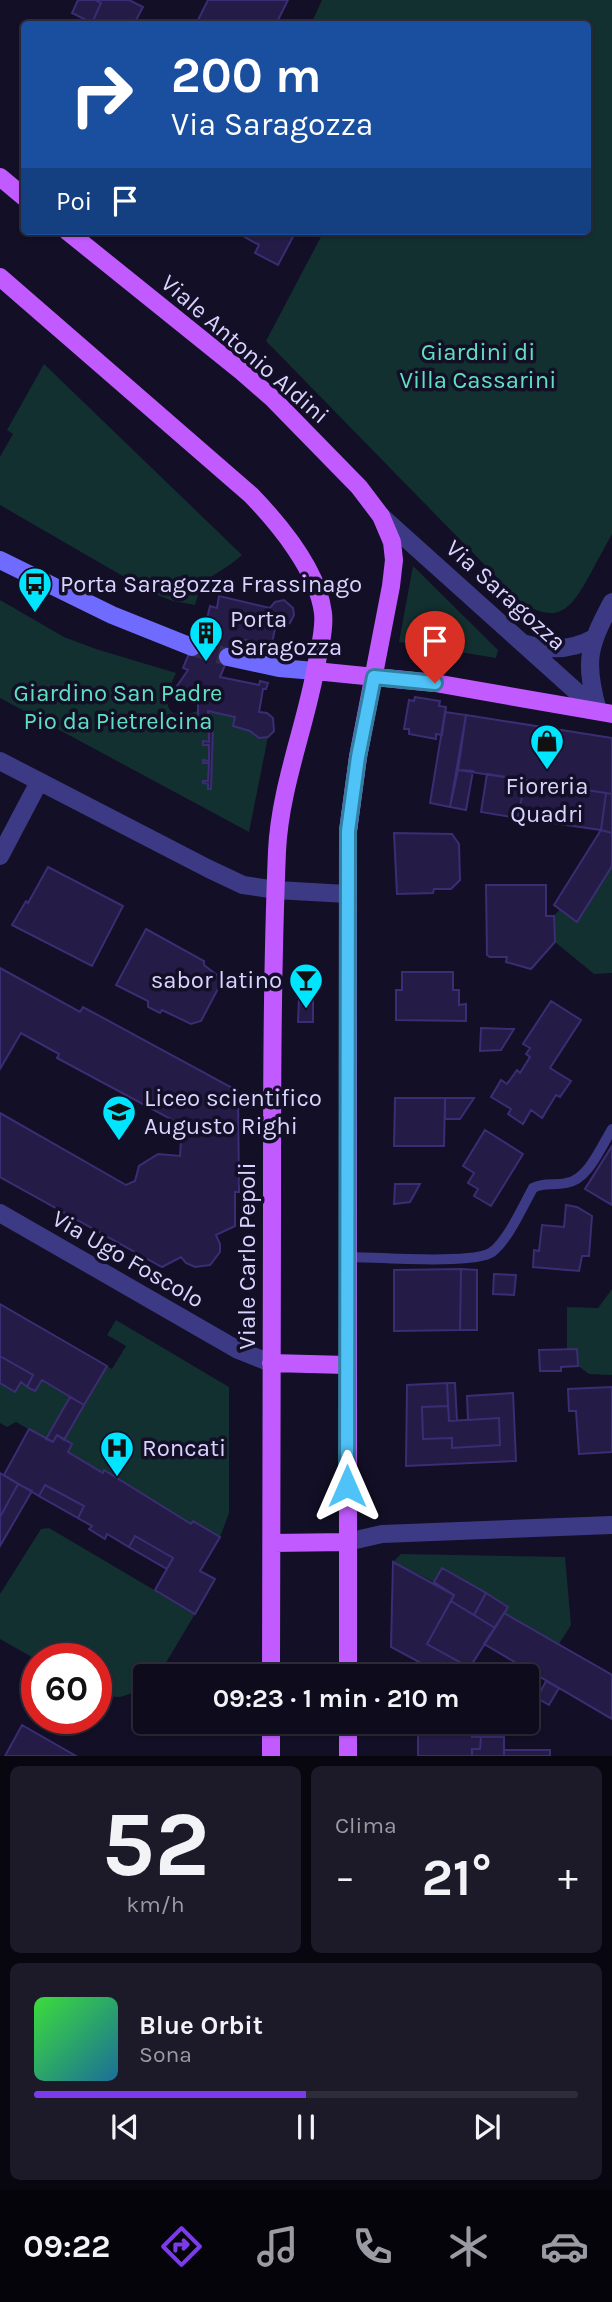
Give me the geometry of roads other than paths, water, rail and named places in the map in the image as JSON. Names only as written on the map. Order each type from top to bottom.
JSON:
[{"type":"main road","points":[[0,177],[21,194]]},
{"type":"main road","name":"Viale Antonio Aldini","points":[[72,235],[210,344],[272,398],[359,487],[381,516],[392,542],[394,560],[374,677]]},
{"type":"main road","points":[[0,276],[182,433],[277,522],[299,555],[323,612],[323,629],[315,671],[435,683],[605,713]]},
{"type":"main road","name":"Viale Carlo Pepoli","points":[[271,1664],[272,992],[277,845],[285,793],[315,671]]},
{"type":"main road","points":[[348,1664],[346,894],[351,805],[374,677]]},
{"type":"main road","points":[[271,1363],[347,1365]]},
{"type":"main road","points":[[271,1542],[347,1542]]},
{"type":"main road","points":[[271,1734],[271,1756]]},
{"type":"main road","points":[[348,1734],[348,1756]]},
{"type":"street","name":"Via Saragozza","points":[[381,516],[605,713]]},
{"type":"street","points":[[0,560],[111,615],[192,647]]},
{"type":"street","points":[[605,713],[589,673],[590,652],[612,602]]},
{"type":"street","points":[[523,643],[567,649],[594,638]]},
{"type":"street","points":[[228,657],[279,668],[315,671]]},
{"type":"street","points":[[0,761],[243,885],[276,890],[346,894]]},
{"type":"street","points":[[0,856],[39,782]]},
{"type":"street","name":"Via Ugo Foscolo","points":[[0,1213],[238,1350],[271,1363]]},
{"type":"street","points":[[347,1542],[382,1534],[612,1525]]},
{"type":"lane","points":[[347,1257],[443,1258],[487,1255],[501,1243],[533,1188],[540,1184],[567,1183],[579,1178],[612,1129]]},
{"type":"tunnel","points":[[192,647],[228,657]]},
{"type":"place","name":"Porta Saragozza Frassinago","points":[[35,614]]},
{"type":"place","name":"Porta Saragozza","points":[[206,663]]},
{"type":"place","name":"Fioreria Quadri","points":[[547,771]]},
{"type":"place","name":"sabor latino","points":[[306,1010]]},
{"type":"place","name":"Liceo scientifico Augusto Righi","points":[[119,1142]]},
{"type":"place","name":"Roncati","points":[[117,1478]]},
{"type":"park label","name":"Giardini di Villa Cassarini","points":[[478,366]]},
{"type":"park label","name":"Giardino San Padre Pio da Pietrelcina","points":[[118,707]]}]
